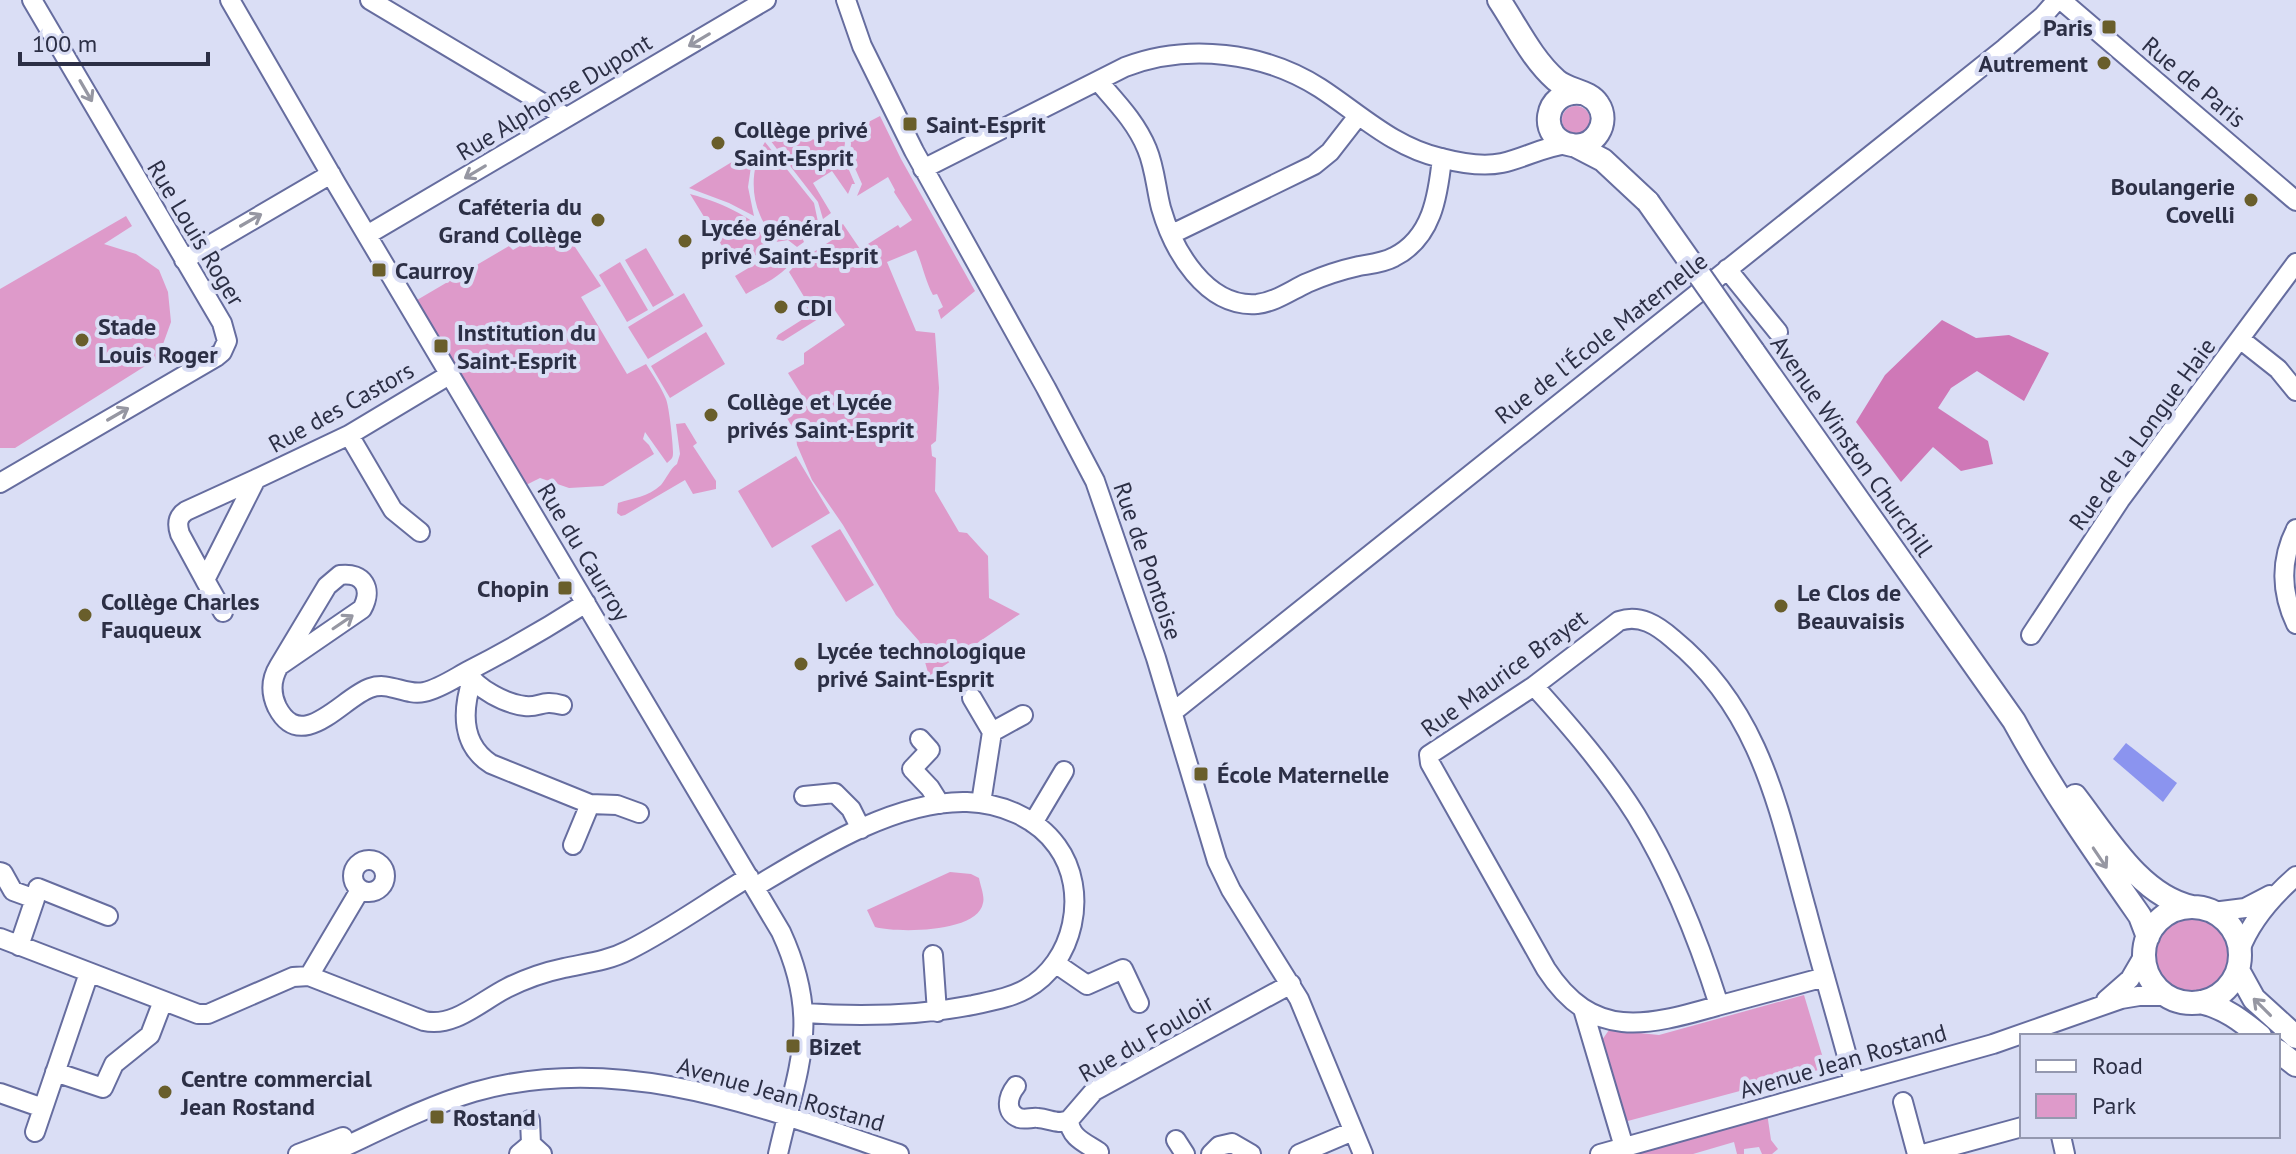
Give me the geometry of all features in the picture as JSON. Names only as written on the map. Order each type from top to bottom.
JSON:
[{"type":"main road","points":[[1499,0],[1546,84],[1553,133],[1571,145],[1591,141],[1600,130],[1603,117],[1599,106],[1592,97],[1558,82],[1519,32]]},
{"type":"main road","points":[[1550,112],[1565,94],[1581,93]]},
{"type":"main road","name":"Avenue Winston Churchill","points":[[1600,130],[1608,152],[1633,180],[2014,721],[2142,879],[2165,898],[2203,910]]},
{"type":"main road","name":"Avenue Winston Churchill","points":[[1571,145],[1603,160],[1648,202]]},
{"type":"main road","name":"Avenue Winston Churchill","points":[[2014,721],[2044,772],[2140,916],[2146,946]]},
{"type":"main road","points":[[2239,960],[2232,981],[2224,991],[2213,999],[2183,1002],[2166,996],[2151,980],[2146,968],[2146,946],[2154,925],[2167,914],[2184,908],[2203,910],[2230,926],[2237,937],[2246,989],[2257,1004],[2296,1037]]},
{"type":"main road","points":[[2200,1002],[2229,1013],[2257,1034]]},
{"type":"main road","points":[[2280,1053],[2296,1065]]},
{"type":"street","name":"Rue Louis Roger","points":[[0,483],[222,352],[227,341],[224,329],[32,0]]},
{"type":"street","name":"Rue du Caurroy","points":[[230,0],[449,375],[777,924],[798,979],[804,1013],[800,1065],[778,1154]]},
{"type":"street","points":[[370,0],[566,117]]},
{"type":"street","points":[[399,17],[409,0]]},
{"type":"street","name":"Rue Alphonse Dupont","points":[[367,235],[766,0]]},
{"type":"street","name":"Rue de Pontoise","points":[[846,0],[862,46],[923,169],[1090,470],[1124,561],[1223,874],[1291,984],[1363,1154]]},
{"type":"street","name":"Rue de Paris","points":[[2059,0],[2296,201]]},
{"type":"street","name":"Rue de l'École Maternelle","points":[[1173,712],[2022,35],[2059,0]]},
{"type":"street","points":[[923,169],[1135,63],[1158,57],[1207,53],[1264,63],[1301,78],[1396,141],[1442,158],[1472,164],[1493,164],[1544,148],[1571,145]]},
{"type":"street","points":[[1098,81],[1143,139],[1161,206],[1172,234],[1193,271],[1219,295],[1244,303],[1271,301],[1323,277],[1389,260],[1401,253],[1431,217],[1442,158]]},
{"type":"street","points":[[1521,156],[1540,136],[1550,112]]},
{"type":"street","points":[[1172,234],[1314,165],[1330,152],[1358,116]]},
{"type":"street","points":[[184,260],[331,174]]},
{"type":"street","name":"Rue de la Longue Haie","points":[[2031,635],[2120,500],[2296,263]]},
{"type":"street","points":[[1727,269],[1778,332]]},
{"type":"street","points":[[2240,339],[2278,369],[2296,391]]},
{"type":"street","name":"Rue des Castors","points":[[223,612],[180,534],[179,518],[186,511],[349,435],[449,375]]},
{"type":"street","points":[[349,435],[393,510],[420,532]]},
{"type":"street","name":"Rue des Castors","points":[[205,580],[256,479]]},
{"type":"street","points":[[2296,529],[2286,553],[2284,576],[2288,605],[2296,624]]},
{"type":"street","points":[[279,666],[362,609],[366,589],[361,580],[352,574],[345,574],[332,581],[279,666],[272,685],[276,704],[286,718],[302,725],[319,722],[363,691],[375,687],[392,686],[413,693],[426,692],[470,676],[586,603]]},
{"type":"street","name":"Rue Maurice Brayet","points":[[1825,977],[1647,1023],[1612,1020],[1583,1009],[1559,987],[1546,969],[1429,758],[1432,752],[1534,686],[1612,625],[1623,619],[1642,620],[1655,625],[1691,654],[1731,702],[1761,758],[1825,977],[1854,1082]]},
{"type":"street","points":[[470,676],[481,689],[522,706],[546,702],[562,705]]},
{"type":"street","points":[[470,676],[465,719],[473,746],[480,757],[590,804],[617,805],[639,813]]},
{"type":"street","points":[[1534,686],[1594,755],[1641,824],[1682,904],[1719,1005]]},
{"type":"street","points":[[972,698],[992,732],[981,803]]},
{"type":"street","points":[[992,732],[1023,715]]},
{"type":"street","points":[[920,739],[930,750],[912,769],[940,804]]},
{"type":"street","points":[[1033,823],[1064,771]]},
{"type":"street","points":[[804,796],[835,793],[851,809],[861,829]]},
{"type":"street","points":[[0,938],[193,1012],[208,1014],[293,977],[309,976],[424,1021],[441,1023],[536,976],[628,951],[752,882],[834,841],[896,816],[940,804],[981,803],[1007,810],[1033,823],[1059,848],[1072,883],[1072,930],[1055,963],[1034,985],[1018,993],[937,1012],[877,1016],[804,1013]]},
{"type":"street","points":[[573,845],[590,804]]},
{"type":"street","points":[[0,872],[13,891],[35,899]]},
{"type":"street","points":[[2203,910],[2239,909],[2255,904],[2292,879]]},
{"type":"street","points":[[2239,960],[2246,935],[2292,879]]},
{"type":"street","points":[[19,946],[38,888],[108,916]]},
{"type":"street","points":[[309,976],[360,890]]},
{"type":"street","name":"Avenue Jean Rostand","points":[[2097,1006],[2130,979],[2146,946]]},
{"type":"street","points":[[933,955],[937,1012]]},
{"type":"street","points":[[1055,963],[1087,985],[1123,969],[1139,1003]]},
{"type":"street","points":[[35,1132],[89,973]]},
{"type":"street","name":"Rue du Fouloir","points":[[1069,1120],[1094,1091],[1291,984]]},
{"type":"street","name":"Avenue Jean Rostand","points":[[2025,1034],[2097,1006],[2130,997],[2166,996]]},
{"type":"street","points":[[55,1072],[103,1088],[114,1064],[150,1035],[163,1001]]},
{"type":"street","points":[[1583,1009],[1624,1147]]},
{"type":"street","name":"Avenue Jean Rostand","points":[[1600,1154],[2020,1036]]},
{"type":"street","name":"Avenue Jean Rostand","points":[[298,1154],[463,1096],[505,1085],[589,1078],[675,1085],[788,1116],[899,1154]]},
{"type":"street","points":[[1016,1086],[1009,1103],[1018,1117],[1060,1123],[1069,1120],[1075,1136],[1099,1152]]},
{"type":"street","points":[[0,1093],[43,1108]]},
{"type":"street","points":[[1903,1102],[1920,1154],[2020,1128]]},
{"type":"street","name":"Avenue Jean Rostand","points":[[329,1154],[415,1114]]},
{"type":"street","points":[[530,1120],[531,1151]]},
{"type":"street","points":[[1299,1154],[1353,1131]]},
{"type":"street","points":[[1211,1154],[1228,1143],[1251,1154]]},
{"type":"green space","points":[[1576,106],[1586,110],[1590,120],[1586,130],[1576,134],[1566,130],[1562,120],[1566,110]]},
{"type":"green space","points":[[880,116],[975,291],[941,319],[938,310],[943,307],[937,294],[933,295],[930,289],[916,250],[887,262],[916,331],[935,333],[939,388],[936,441],[931,445],[932,456],[936,458],[935,491],[959,532],[967,533],[988,556],[989,598],[1020,614],[929,676],[919,641],[896,615],[843,525],[812,480],[787,418],[808,405],[788,373],[804,364],[804,353],[845,325],[834,309],[783,341],[776,339],[811,314],[789,272],[798,262],[798,251],[807,246],[812,253],[843,233],[840,226],[843,224],[860,249],[898,225],[900,228],[912,220],[888,177],[857,196],[862,184],[850,157],[848,135]]},
{"type":"green space","points":[[779,135],[818,140],[819,143],[843,137],[843,156],[855,184],[852,184],[848,194],[832,171],[813,183],[831,213],[823,219],[818,202],[770,140]]},
{"type":"green space","points":[[765,142],[814,203],[818,222],[800,233],[804,242],[797,247],[788,240],[776,242],[757,206],[755,169]]},
{"type":"green space","points":[[750,151],[753,153],[748,187],[754,216],[689,188]]},
{"type":"green space","points":[[690,194],[725,206],[751,220],[767,238],[768,248],[735,267]]},
{"type":"green space","name":"Stade Louis Roger","points":[[126,216],[132,226],[104,244],[136,254],[159,270],[168,292],[171,322],[158,358],[15,448],[0,448],[0,289]]},
{"type":"green space","points":[[539,235],[564,249],[573,244],[601,286],[581,297],[627,374],[646,364],[659,386],[667,403],[672,433],[673,456],[667,463],[645,432],[643,439],[654,454],[603,486],[569,488],[540,478],[526,485],[417,300],[509,246],[513,250]]},
{"type":"green space","points":[[646,248],[674,295],[653,307],[625,260]]},
{"type":"green space","points":[[791,249],[795,255],[792,262],[787,268],[746,294],[735,276],[772,254],[782,265],[787,265],[791,262],[788,251]]},
{"type":"green space","points":[[620,262],[648,310],[627,322],[599,275]]},
{"type":"green space","points":[[684,293],[703,326],[648,359],[628,327]]},
{"type":"green space","points":[[706,332],[725,364],[670,398],[651,366]]},
{"type":"green space","points":[[685,423],[697,443],[693,446],[716,481],[716,489],[693,494],[685,480],[621,516],[617,513],[618,503],[656,489],[677,464],[680,454],[676,424]]},
{"type":"green space","points":[[796,456],[830,513],[772,548],[738,491]]},
{"type":"green space","points":[[840,529],[874,585],[846,602],[811,546]]},
{"type":"green space","points":[[950,872],[979,878],[983,903],[978,913],[967,920],[935,928],[900,930],[875,927],[867,910]]},
{"type":"green space","points":[[2192,918],[2207,921],[2219,929],[2227,941],[2230,956],[2227,971],[2219,983],[2207,991],[2192,994],[2177,991],[2165,983],[2157,971],[2154,956],[2157,941],[2165,929],[2177,921]]},
{"type":"green space","points":[[1804,995],[1826,1068],[1624,1122],[1602,1040],[1609,1030],[1659,1035]]},
{"type":"green space","points":[[1767,1113],[1771,1140],[1778,1149],[1772,1154],[1762,1154],[1759,1147],[1744,1149],[1744,1154],[1737,1154],[1734,1142],[1693,1154],[1627,1154]]},
{"type":"shaded area","points":[[1942,320],[1976,338],[2009,335],[2049,353],[2024,401],[1977,371],[1951,388],[1938,408],[1988,441],[1993,464],[1961,471],[1933,447],[1901,482],[1856,422],[1885,375]]},
{"type":"water","points":[[2126,743],[2177,783],[2163,802],[2113,759]]},
{"type":"place","name":"Paris","points":[[2109,27]]},
{"type":"place","name":"Autrement","points":[[2104,63]]},
{"type":"place","name":"Saint-Esprit","points":[[910,124]]},
{"type":"place","name":"Collège privé Saint-Esprit","points":[[718,143]]},
{"type":"place","name":"Boulangerie Covelli","points":[[2251,200]]},
{"type":"place","name":"Caféteria du Grand Collège","points":[[598,220]]},
{"type":"place","name":"Lycée général privé Saint-Esprit","points":[[685,241]]},
{"type":"place","name":"Caurroy","points":[[379,270]]},
{"type":"place","name":"CDI","points":[[781,307]]},
{"type":"place","name":"Stade Louis Roger","points":[[82,340]]},
{"type":"place","name":"Institution du Saint-Esprit","points":[[441,346]]},
{"type":"place","name":"Collège et Lycée privés Saint-Esprit","points":[[711,415]]},
{"type":"place","name":"Chopin","points":[[565,588]]},
{"type":"place","name":"Le Clos de Beauvaisis","points":[[1781,606]]},
{"type":"place","name":"Collège Charles Fauqueux","points":[[85,615]]},
{"type":"place","name":"Lycée technologique privé Saint-Esprit","points":[[801,664]]},
{"type":"place","name":"École Maternelle","points":[[1201,774]]},
{"type":"place","name":"Bizet","points":[[793,1046]]},
{"type":"place","name":"Centre commercial Jean Rostand","points":[[165,1092]]},
{"type":"place","name":"Rostand","points":[[437,1117]]}]
